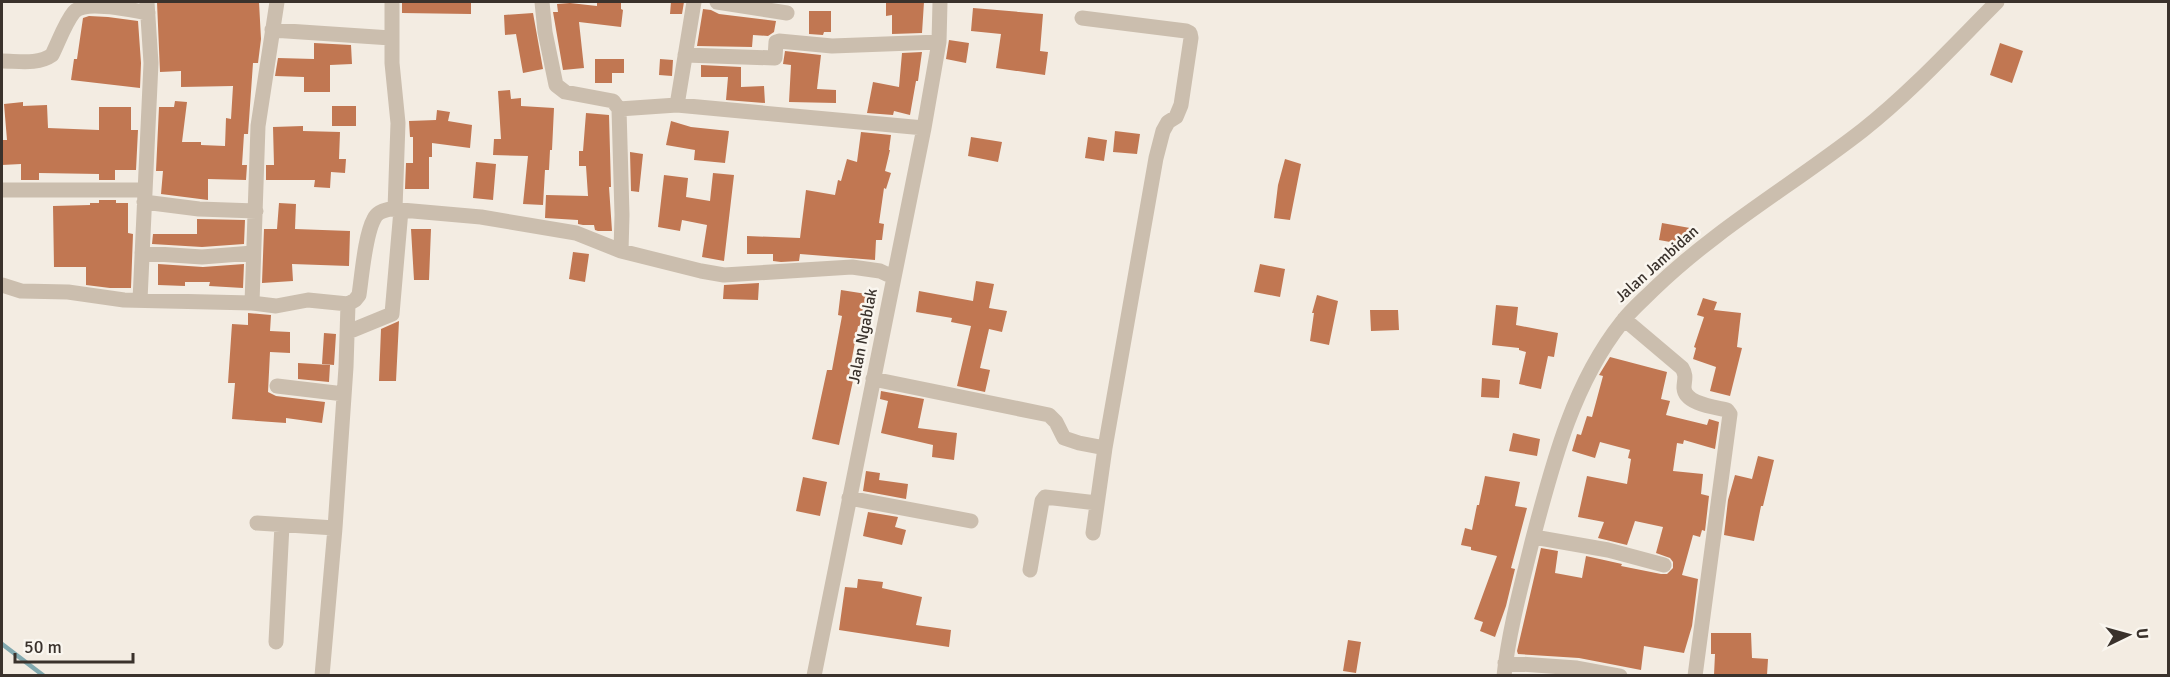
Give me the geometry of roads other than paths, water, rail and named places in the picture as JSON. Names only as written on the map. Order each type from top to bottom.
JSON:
[{"type":"street","points":[[252,303],[258,126],[277,2]]},
{"type":"street","points":[[348,332],[392,314],[398,210],[398,123],[391,38],[392,2]]},
{"type":"street","points":[[542,2],[545,32],[556,85],[565,92],[613,101],[619,109],[621,251]]},
{"type":"street","points":[[677,105],[694,2]]},
{"type":"street","points":[[717,2],[787,13]]},
{"type":"street","name":"Jalan Ngablak","points":[[814,675],[924,128],[939,42],[940,2]]},
{"type":"street","name":"Jalan Jambidan","points":[[1620,675],[1577,668],[1505,669],[1514,612],[1556,455],[1569,416],[1597,357],[1624,319],[1676,268],[1705,243],[1864,129],[1903,95],[1997,2]]},
{"type":"street","points":[[2,61],[39,62],[48,58],[52,55],[74,11],[81,6],[147,7],[151,63],[140,300]]},
{"type":"street","points":[[1082,18],[1186,31],[1190,33],[1191,38],[1181,105],[1176,117],[1163,131],[1156,158],[1105,448],[1093,533]]},
{"type":"street","points":[[272,30],[391,38]]},
{"type":"street","points":[[685,55],[774,58],[776,42],[779,41],[832,46],[939,42]]},
{"type":"street","points":[[619,109],[677,105],[924,128]]},
{"type":"street","points":[[2,190],[144,196],[199,209],[256,211]]},
{"type":"street","points":[[2,285],[21,291],[68,292],[124,300],[252,303],[276,306],[308,300],[348,304],[359,295],[369,234],[375,217],[381,211],[398,210],[520,222],[576,233],[621,251],[724,275],[852,267],[880,271],[893,277]]},
{"type":"street","points":[[141,253],[202,257],[253,254]]},
{"type":"street","points":[[322,675],[335,528],[348,304]]},
{"type":"street","points":[[1624,319],[1682,368],[1686,376],[1684,390],[1689,398],[1727,410],[1730,414],[1695,675]]},
{"type":"street","points":[[873,379],[1049,415],[1056,422],[1064,438],[1105,448]]},
{"type":"street","points":[[277,386],[344,394]]},
{"type":"street","points":[[1029,570],[1042,501],[1045,497],[1097,503]]},
{"type":"street","points":[[849,498],[971,521]]},
{"type":"street","points":[[257,523],[335,528]]},
{"type":"street","points":[[276,642],[282,525]]},
{"type":"street","points":[[1534,537],[1608,550],[1664,565]]},
{"type":"waterway","points":[[2,644],[44,676]]}]
